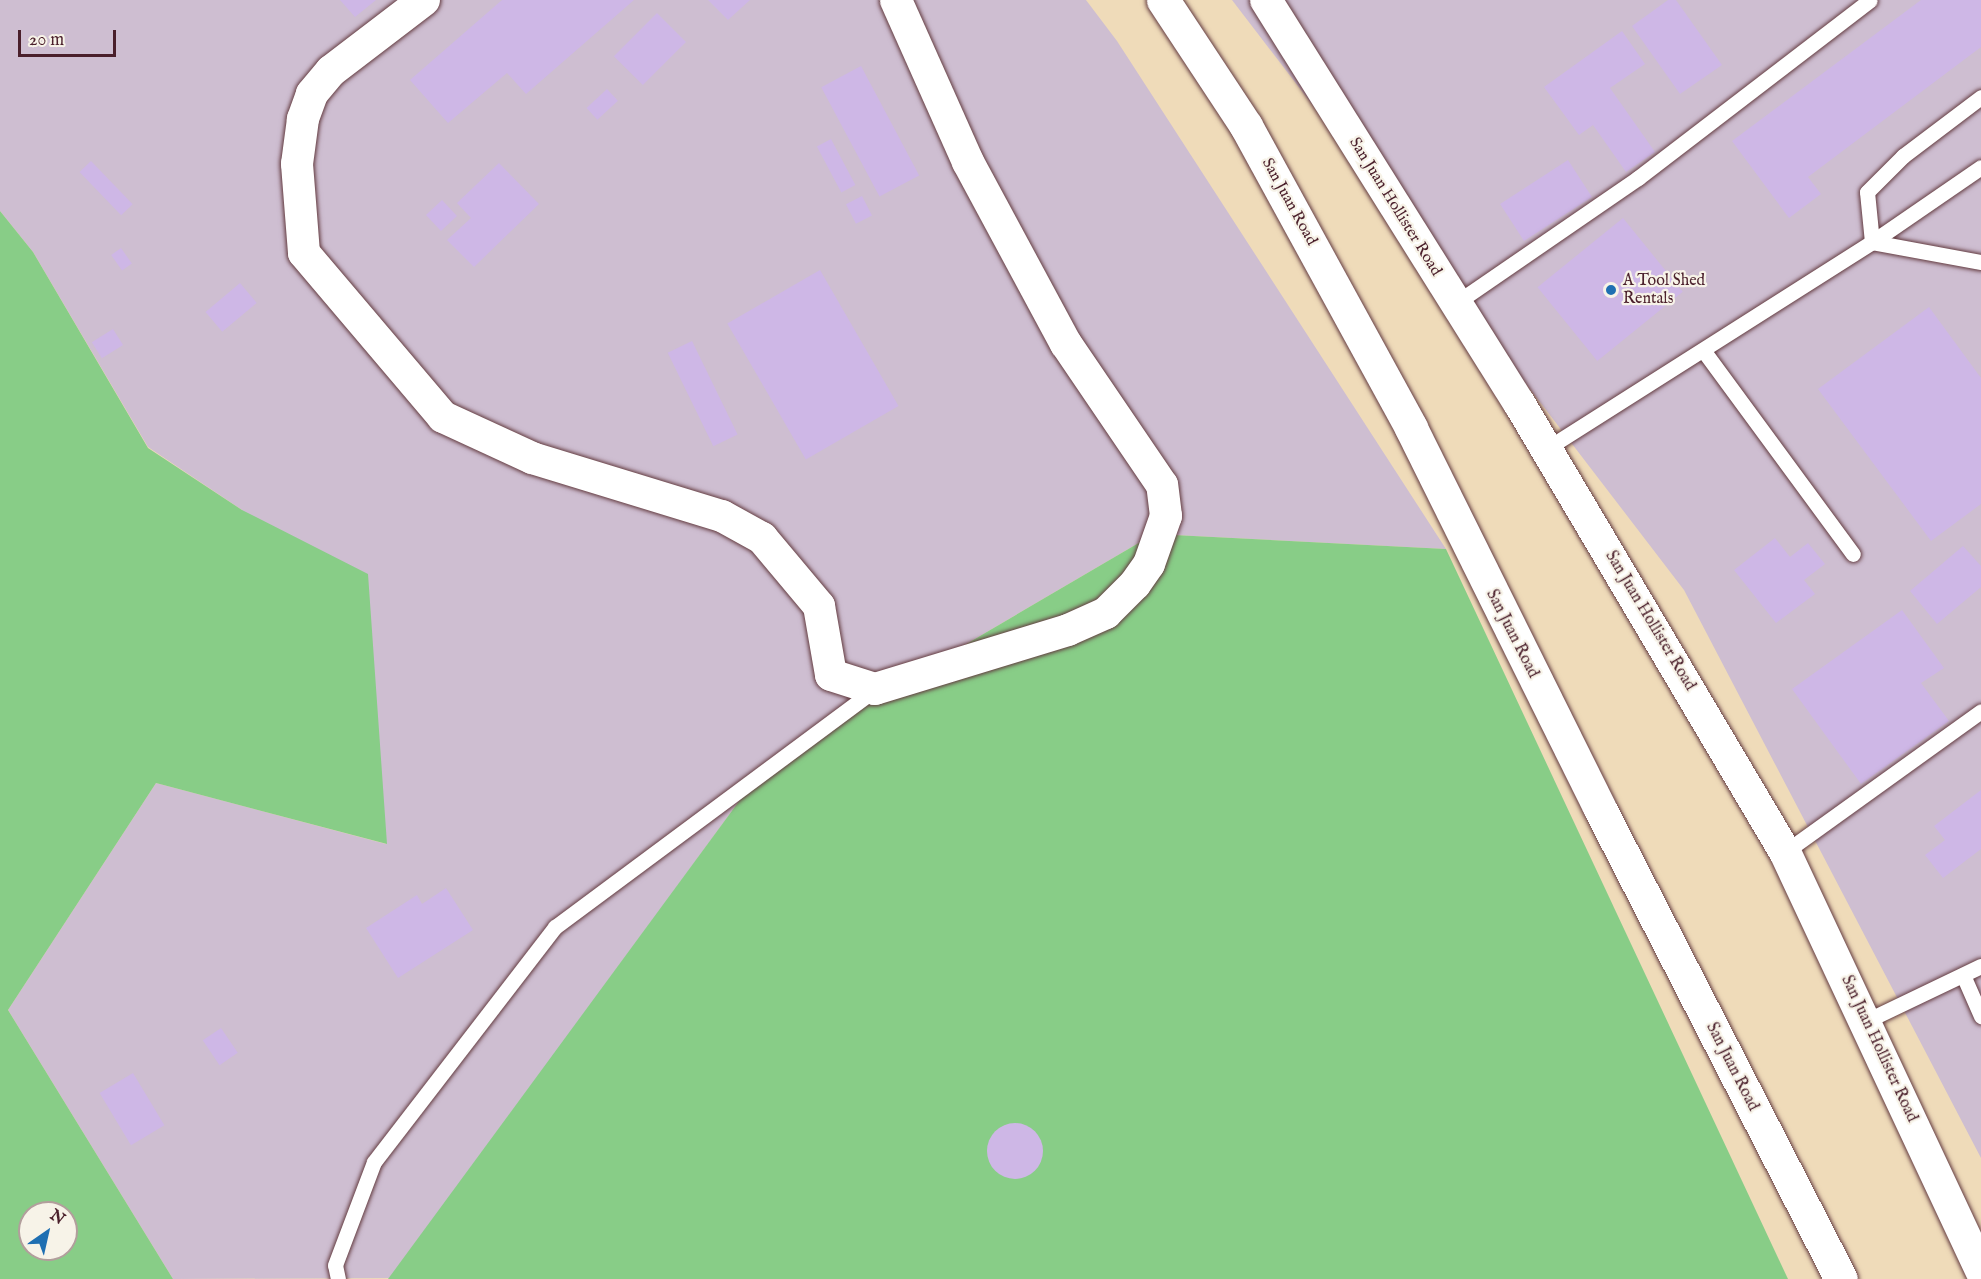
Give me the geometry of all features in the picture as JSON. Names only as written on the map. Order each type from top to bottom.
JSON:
[{"type":"main road","name":"San Juan Road","points":[[1163,0],[1246,126],[1400,407],[1599,807],[1841,1279]]},
{"type":"street","points":[[424,0],[331,71],[312,94],[303,120],[297,164],[304,254],[404,370],[418,392],[443,417],[532,458],[722,516],[762,538],[819,606],[831,675],[875,689],[1068,630],[1106,613],[1135,584],[1149,564],[1166,516],[1162,485],[1066,344],[968,162],[896,0]]},
{"type":"street","name":"San Juan Hollister Road","points":[[1266,0],[1546,449],[1785,852],[1981,1271]]},
{"type":"lane","points":[[1456,303],[1638,178],[1870,0]]},
{"type":"lane","points":[[1872,242],[1867,192],[1903,156],[1981,97]]},
{"type":"lane","points":[[1546,449],[1872,242],[1981,167]]},
{"type":"lane","points":[[1872,242],[1981,262]]},
{"type":"lane","points":[[1703,350],[1853,554]]},
{"type":"lane","points":[[338,1279],[335,1265],[374,1162],[555,927],[875,689]]},
{"type":"lane","points":[[1785,852],[1981,711]]},
{"type":"lane","points":[[1866,1021],[1981,966]]},
{"type":"lane","points":[[1963,975],[1981,1016]]},
{"type":"shaded area","points":[[0,0],[1086,0],[1117,41],[1446,549],[1154,534],[770,759],[391,1278],[173,1279],[8,1010],[156,783],[386,844],[242,510],[148,447],[33,252],[0,211]]},
{"type":"shaded area","points":[[1232,0],[1981,0],[1981,1158],[1684,590]]},
{"type":"green space","points":[[0,211],[33,252],[148,448],[242,510],[368,574],[387,844],[156,783],[8,1010],[173,1279],[0,1279]]},
{"type":"green space","points":[[1154,534],[1446,549],[1788,1279],[388,1279],[770,759]]},
{"type":"building","points":[[340,0],[376,0],[355,17]]},
{"type":"building","points":[[502,0],[634,0],[526,94],[507,73],[448,123],[410,80]]},
{"type":"building","points":[[708,0],[750,0],[728,20]]},
{"type":"building","points":[[1668,0],[1676,0],[1722,65],[1680,94],[1632,26]]},
{"type":"building","points":[[1921,0],[1981,0],[1981,47],[1808,177],[1821,194],[1789,218],[1732,141]]},
{"type":"building","points":[[657,13],[686,42],[643,85],[614,56]]},
{"type":"building","points":[[1622,31],[1645,64],[1610,88],[1655,152],[1626,172],[1593,125],[1579,135],[1544,87]]},
{"type":"building","points":[[861,66],[919,175],[879,197],[821,87]]},
{"type":"building","points":[[607,89],[618,101],[597,120],[587,108]]},
{"type":"building","points":[[831,139],[855,185],[841,192],[817,147]]},
{"type":"building","points":[[1568,160],[1592,197],[1524,241],[1500,204]]},
{"type":"building","points":[[91,161],[133,204],[121,215],[79,172]]},
{"type":"building","points":[[499,163],[539,204],[474,267],[447,240],[471,218],[457,203]]},
{"type":"building","points":[[862,196],[872,216],[856,224],[846,204]]},
{"type":"building","points":[[442,200],[457,216],[441,231],[426,215]]},
{"type":"building","name":"A Tool Shed Rentals","points":[[1623,218],[1683,292],[1597,361],[1538,287]]},
{"type":"building","points":[[121,248],[132,264],[122,270],[111,255]]},
{"type":"building","points":[[820,270],[898,406],[806,459],[727,324]]},
{"type":"building","points":[[240,283],[257,303],[222,332],[206,312]]},
{"type":"building","points":[[1929,307],[1981,378],[1981,504],[1931,541],[1818,389]]},
{"type":"building","points":[[113,329],[123,345],[102,358],[92,342]]},
{"type":"building","points":[[692,341],[738,434],[713,446],[668,353]]},
{"type":"building","points":[[1775,538],[1790,557],[1808,543],[1825,564],[1804,580],[1815,594],[1776,623],[1734,570]]},
{"type":"building","points":[[1963,546],[1981,566],[1981,587],[1937,624],[1910,591]]},
{"type":"building","points":[[1902,610],[1944,668],[1921,683],[1949,721],[1861,784],[1792,689]]},
{"type":"building","points":[[1981,790],[1981,849],[1943,878],[1925,855],[1945,840],[1934,826]]},
{"type":"building","points":[[446,888],[473,930],[398,978],[366,928],[417,895],[422,904]]},
{"type":"building","points":[[221,1028],[238,1053],[220,1065],[203,1040]]},
{"type":"building","points":[[133,1073],[164,1125],[131,1145],[100,1093]]},
{"type":"building","points":[[1009,1123],[1021,1123],[1035,1131],[1043,1145],[1041,1162],[1035,1171],[1021,1179],[1009,1179],[992,1167],[987,1157],[987,1145],[999,1128]]},
{"type":"place","name":"A Tool Shed Rentals","points":[[1611,290]]}]
